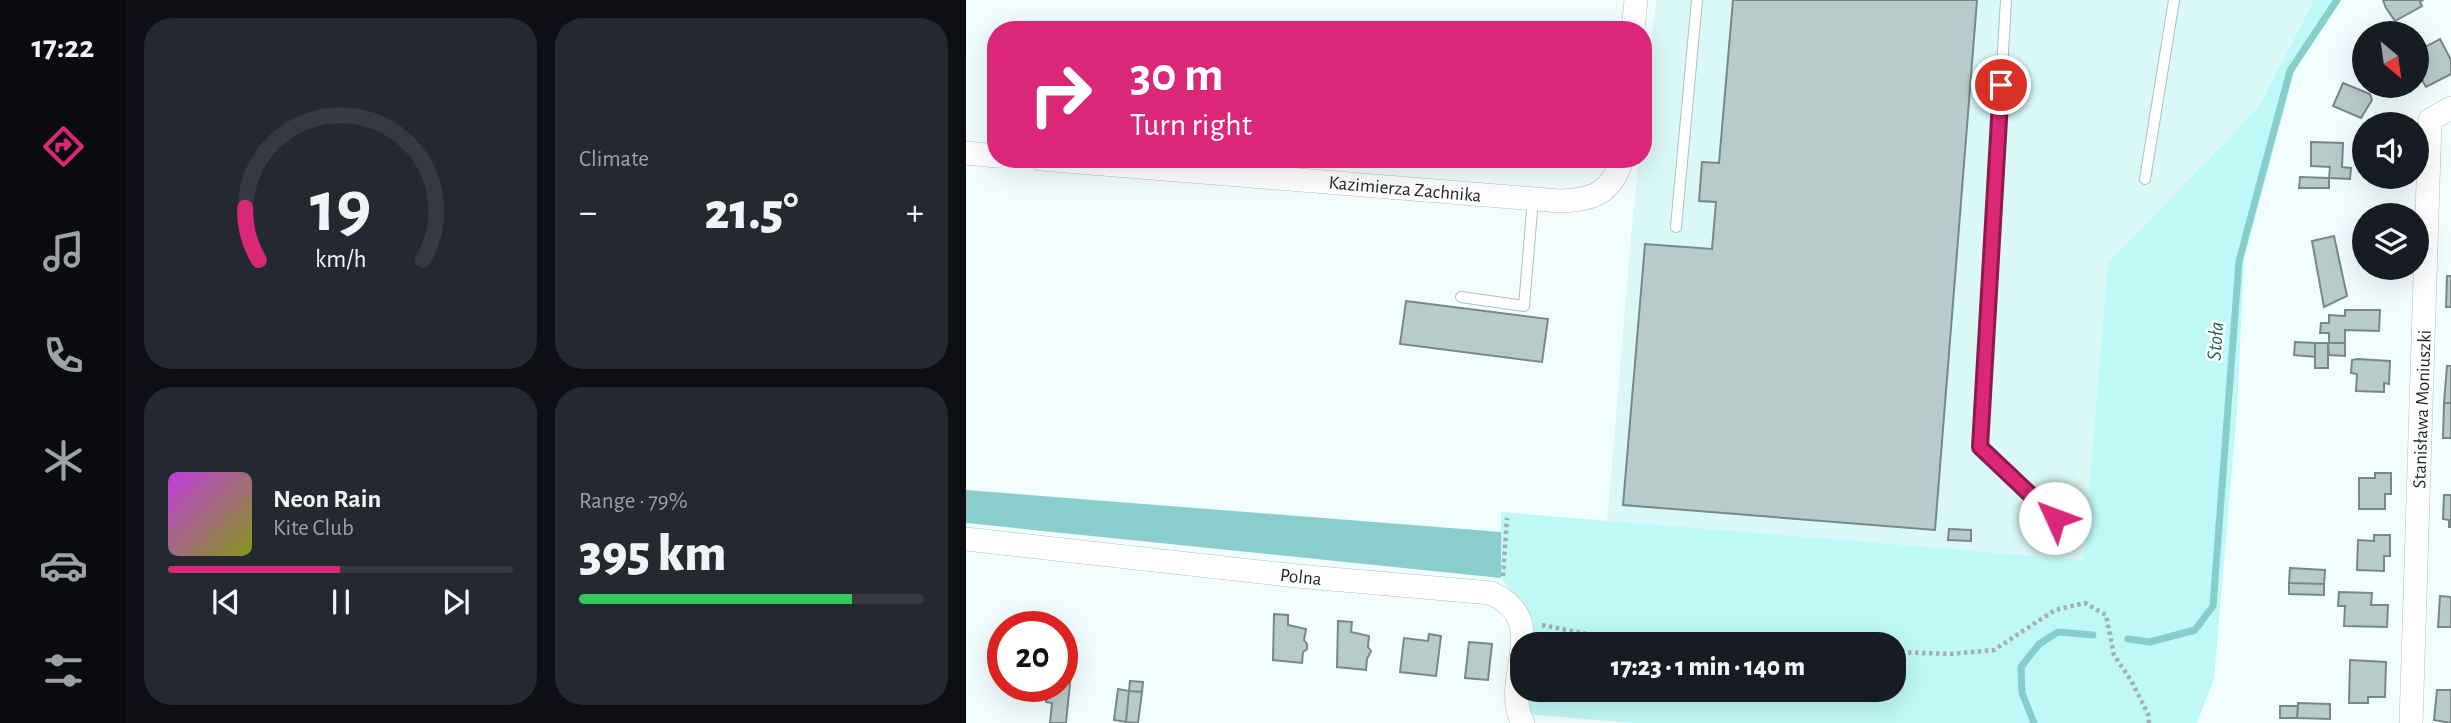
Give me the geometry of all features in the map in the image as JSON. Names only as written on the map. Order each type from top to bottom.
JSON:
[{"type":"street","points":[[1634,21],[1636,0]]},
{"type":"street","name":"Stanisława Moniuszki","points":[[2411,723],[2430,120],[2451,108]]},
{"type":"street","points":[[966,153],[987,155]]},
{"type":"street","name":"Kazimierza Zachnika","points":[[1152,168],[1560,201],[1582,200],[1597,195],[1613,181],[1618,168]]},
{"type":"street","name":"Polna","points":[[966,539],[1297,576],[1491,593],[1500,598]]},
{"type":"street","points":[[1500,598],[1513,607],[1522,629],[1516,710],[1523,723]]},
{"type":"lane","points":[[1676,227],[1697,0]]},
{"type":"lane","points":[[2006,0],[1980,447],[2055,518]]},
{"type":"lane","points":[[2145,179],[2174,0]]},
{"type":"lane","points":[[1461,297],[1524,306],[1533,199]]},
{"type":"path","points":[[1500,598],[1507,518]]},
{"type":"path","points":[[1906,652],[1951,654],[1994,650],[2055,610],[2085,603],[2105,615],[2114,655],[2132,682],[2148,715],[2149,723]]},
{"type":"path","points":[[1520,621],[1576,632]]},
{"type":"shaded area","points":[[1656,0],[2314,0],[2258,108],[2108,263],[2083,560],[1607,522],[1638,168],[1652,168],[1652,37]]},
{"type":"shaded area","points":[[2314,0],[2340,0],[2295,69],[2244,259],[2237,411],[2214,679],[2197,723],[1635,723],[1524,714],[1525,702],[1906,702],[1906,632],[1529,632],[1530,619],[1501,578],[1501,512],[2083,560],[2108,263],[2258,108]]},
{"type":"shaded area","points":[[966,490],[1501,532],[1501,578],[966,523]]},
{"type":"building","points":[[1733,0],[1977,0],[1935,530],[1623,505],[1645,244],[1712,249],[1716,202],[1699,201],[1702,162],[1719,163]]},
{"type":"building","points":[[2383,0],[2423,0],[2420,2],[2422,6],[2395,21]]},
{"type":"building","points":[[2440,39],[2451,60],[2451,74],[2429,85],[2429,45]]},
{"type":"building","points":[[2343,83],[2352,87],[2352,98],[2372,100],[2365,112],[2352,112],[2352,114],[2333,106]]},
{"type":"building","points":[[2311,142],[2343,143],[2342,167],[2351,168],[2350,179],[2329,178],[2330,167],[2311,166]]},
{"type":"building","points":[[2300,177],[2329,178],[2329,188],[2299,188]]},
{"type":"building","points":[[2334,236],[2347,296],[2324,307],[2312,241]]},
{"type":"building","points":[[2447,276],[2451,276],[2451,307],[2446,307]]},
{"type":"building","points":[[1406,301],[1548,319],[1542,362],[1400,344]]},
{"type":"building","points":[[2345,310],[2380,310],[2379,331],[2345,330],[2345,343],[2329,343],[2329,333],[2320,333],[2321,323],[2329,323],[2329,315],[2345,316]]},
{"type":"building","points":[[2295,342],[2315,343],[2315,357],[2294,355]]},
{"type":"building","points":[[2315,343],[2328,343],[2328,368],[2315,368]]},
{"type":"building","points":[[2328,343],[2345,343],[2345,356],[2329,355]]},
{"type":"building","points":[[2352,360],[2390,361],[2389,384],[2384,383],[2384,392],[2356,391],[2357,374],[2351,373]]},
{"type":"building","points":[[2447,366],[2451,366],[2451,403],[2444,403]]},
{"type":"building","points":[[2444,403],[2451,403],[2451,438],[2443,438]]},
{"type":"building","points":[[2375,473],[2391,473],[2391,494],[2385,494],[2385,509],[2359,509],[2359,478],[2375,478]]},
{"type":"building","points":[[2444,495],[2451,495],[2451,527],[2449,520],[2443,519]]},
{"type":"building","points":[[1949,529],[1971,530],[1971,541],[1948,540]]},
{"type":"building","points":[[2374,535],[2390,535],[2390,556],[2384,556],[2384,571],[2357,570],[2358,540],[2374,541]]},
{"type":"building","points":[[2290,568],[2325,570],[2324,584],[2289,583]]},
{"type":"building","points":[[2289,583],[2324,584],[2324,595],[2289,594]]},
{"type":"building","points":[[2339,592],[2372,593],[2371,605],[2388,605],[2387,627],[2344,626],[2345,606],[2338,606]]},
{"type":"building","points":[[2440,596],[2451,597],[2451,627],[2438,627]]},
{"type":"building","points":[[1274,614],[1288,615],[1288,625],[1306,629],[1304,640],[1307,649],[1303,652],[1302,663],[1273,660]]},
{"type":"building","points":[[1338,621],[1352,622],[1351,632],[1369,636],[1368,647],[1371,651],[1366,670],[1337,667]]},
{"type":"building","points":[[1429,634],[1441,636],[1436,676],[1400,672],[1404,638],[1428,641]]},
{"type":"building","points":[[1469,642],[1492,644],[1488,680],[1465,678]]},
{"type":"building","points":[[2350,660],[2386,662],[2385,697],[2368,697],[2368,703],[2349,703]]},
{"type":"building","points":[[1130,681],[1143,682],[1142,692],[1129,691]]},
{"type":"building","points":[[1118,689],[1129,691],[1126,722],[1114,720]]},
{"type":"building","points":[[2437,690],[2451,690],[2451,723],[2434,720]]},
{"type":"building","points":[[1129,691],[1142,692],[1138,723],[1126,722]]},
{"type":"building","points":[[1046,702],[1068,702],[1066,723],[1050,723],[1052,703]]},
{"type":"building","points":[[2298,703],[2330,704],[2330,719],[2297,718]]},
{"type":"building","points":[[2280,706],[2298,706],[2297,718],[2280,718]]},
{"type":"waterway","name":"Stoła","points":[[2128,639],[2150,642],[2195,630],[2213,606],[2239,261],[2290,71],[2337,0]]},
{"type":"waterway","name":"Stoła","points":[[2034,723],[2022,693],[2021,667],[2039,644],[2058,632],[2093,635]]},
{"type":"route","points":[[2001,85],[1980,447],[2055,518]]}]
